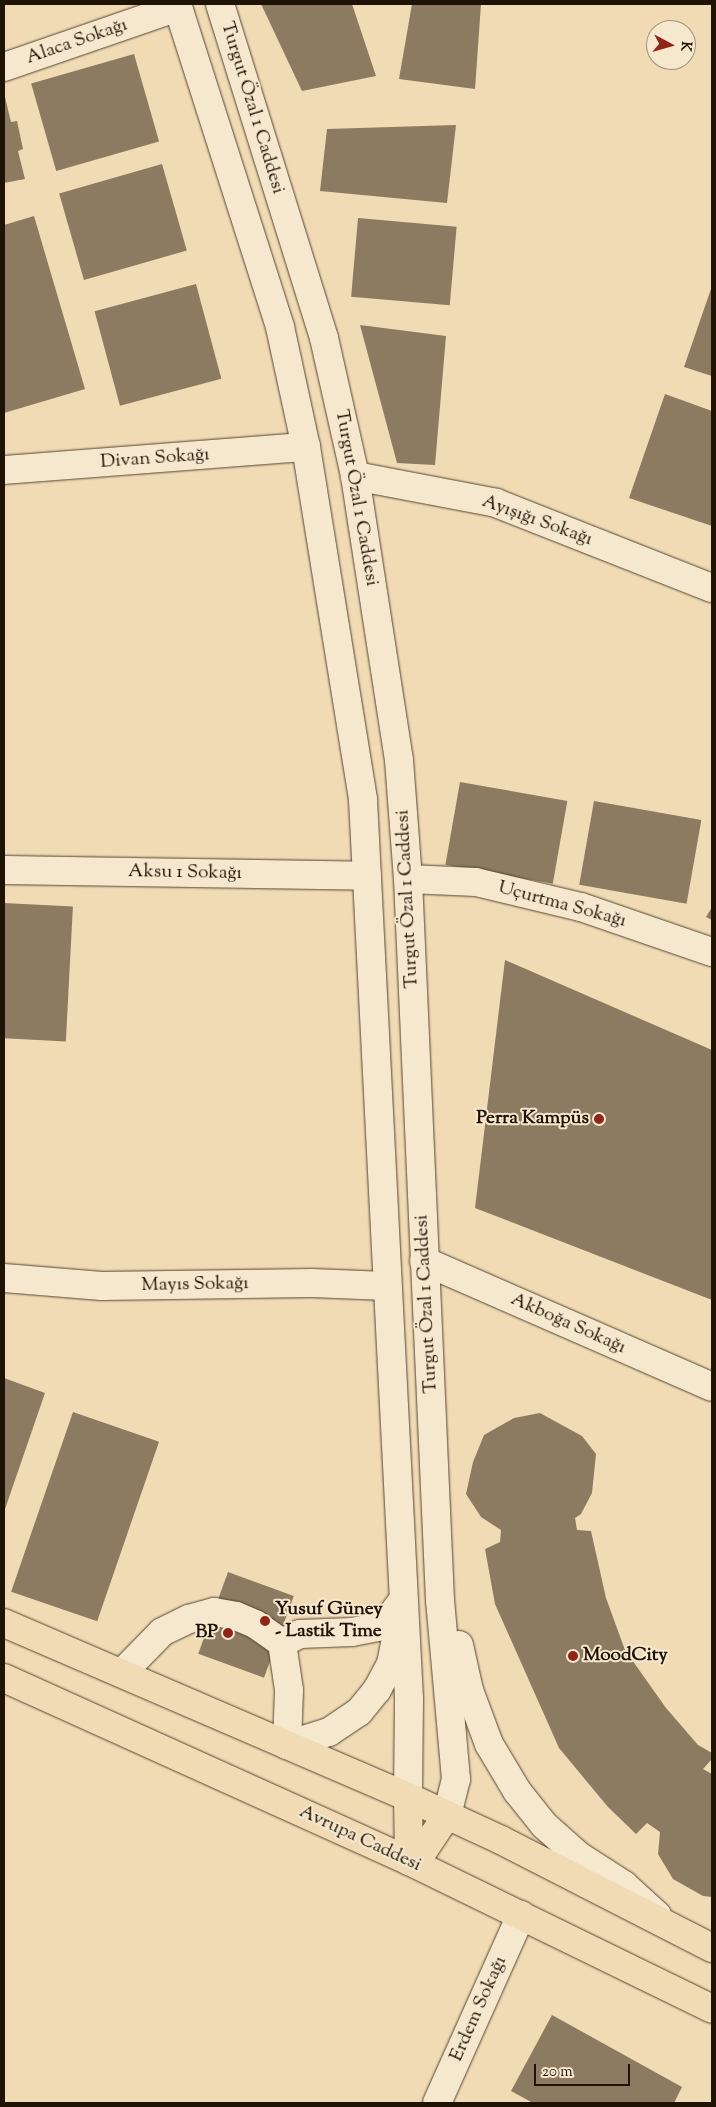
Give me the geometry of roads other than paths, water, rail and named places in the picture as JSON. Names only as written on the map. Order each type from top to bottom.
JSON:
[{"type":"main road","points":[[4,1623],[447,1815],[672,1930],[712,1948]]},
{"type":"main road","name":"Avrupa Caddesi","points":[[4,1678],[409,1861],[712,2009]]},
{"type":"main road","points":[[408,1798],[409,1861],[421,1854],[447,1815]]},
{"type":"street","name":"Turgut Özal 1 Caddesi","points":[[220,4],[324,338],[355,476],[400,760],[408,879],[440,1600],[456,1779],[447,1815]]},
{"type":"street","name":"Turgut Özal 1 Caddesi","points":[[178,6],[280,327],[306,447],[348,691],[363,800],[386,1286],[409,1709],[408,1798]]},
{"type":"street","name":"Alaca Sokağı","points":[[4,67],[178,6]]},
{"type":"street","name":"Divan Sokağı","points":[[4,470],[306,447]]},
{"type":"street","name":"Ayışığı Sokağı","points":[[355,476],[496,503],[712,588]]},
{"type":"street","name":"Aksu 1 Sokağı","points":[[4,870],[367,876]]},
{"type":"street","name":"Uçurtma Sokağı","points":[[408,879],[476,882],[581,907],[712,952]]},
{"type":"street","name":"Akboğa Sokağı","points":[[424,1261],[712,1387]]},
{"type":"street","name":"Mayıs Sokağı","points":[[4,1278],[102,1286],[312,1283],[386,1286]]},
{"type":"street","points":[[282,1642],[300,1634],[352,1632],[378,1627],[388,1620],[403,1600]]},
{"type":"street","points":[[122,1673],[162,1632],[214,1612],[236,1616],[255,1624],[282,1642],[289,1690],[287,1745],[329,1732],[359,1712],[377,1690],[391,1664],[403,1600]]},
{"type":"street","points":[[440,1600],[454,1622],[469,1690],[490,1744],[517,1791],[544,1825],[579,1856],[624,1885],[672,1930]]},
{"type":"street","name":"Erdem Sokağı","points":[[437,2103],[521,1915]]},
{"type":"place","name":"Perra Kampüs","points":[[599,1119]]},
{"type":"place","name":"Yusuf Güney - Lastik Time","points":[[265,1621]]},
{"type":"place","name":"BP","points":[[228,1633]]},
{"type":"place","name":"MoodCity","points":[[573,1656]]}]
